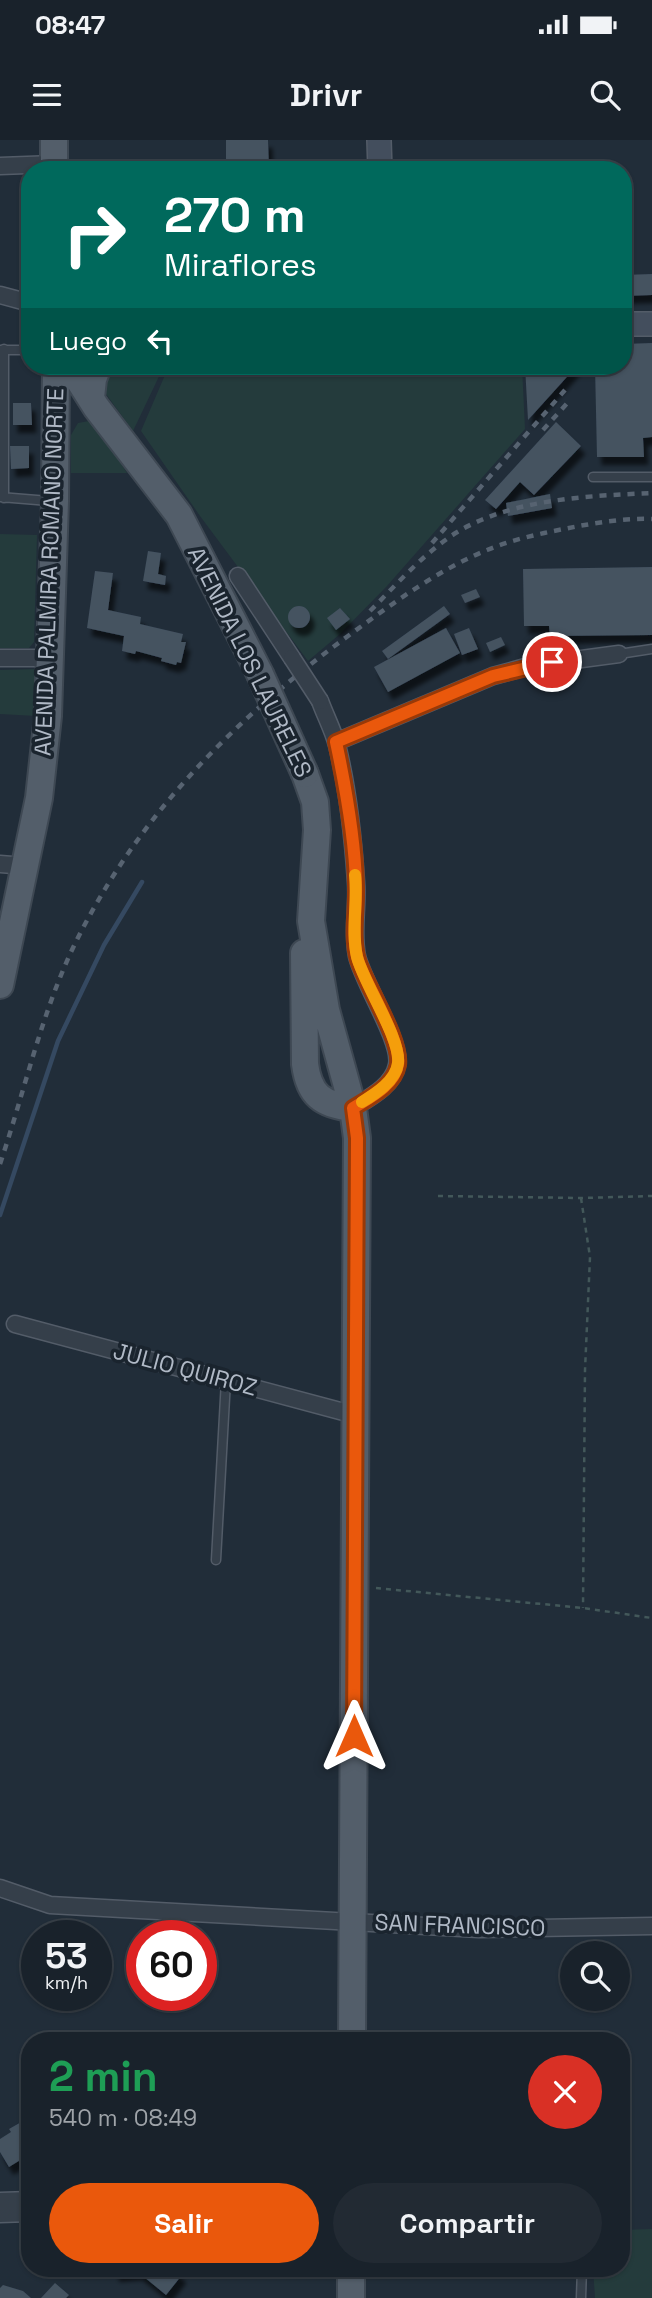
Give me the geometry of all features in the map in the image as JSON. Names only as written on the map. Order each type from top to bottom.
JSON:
[{"type":"main road","name":"AVENIDA PALMIRA ROMANO NORTE","points":[[0,985],[12,865],[39,798],[48,716],[55,501],[55,375]]},
{"type":"main road","name":"AVENIDA LOS LAURELES","points":[[76,375],[179,515],[260,674],[315,802],[317,830],[311,921],[326,1010],[353,1108],[357,1138],[352,2032]]},
{"type":"main road","points":[[55,421],[71,403],[94,403],[95,375]]},
{"type":"main road","points":[[311,921],[304,944],[303,979],[307,1082],[318,1096],[329,1103],[353,1108]]},
{"type":"main road","points":[[351,2277],[351,2298]]},
{"type":"street","points":[[379,140],[380,161]]},
{"type":"street","points":[[34,161],[54,158]]},
{"type":"street","points":[[0,166],[21,163]]},
{"type":"street","points":[[0,295],[21,301]]},
{"type":"street","points":[[632,324],[652,324]]},
{"type":"street","points":[[238,576],[320,701],[336,742],[349,810],[356,885],[355,944],[358,959],[391,1035],[398,1063],[394,1074],[380,1091],[353,1108]]},
{"type":"street","points":[[336,742],[493,676],[529,666],[619,654]]},
{"type":"street","points":[[0,659],[49,658]]},
{"type":"street","name":"JULIO QUIROZ","points":[[15,1324],[355,1415]]},
{"type":"street","name":"SAN FRANCISCO","points":[[0,1888],[50,1905],[478,1929],[652,1926]]},
{"type":"street","points":[[0,2201],[21,2200]]},
{"type":"street","points":[[0,2214],[21,2213]]},
{"type":"lane","points":[[21,350],[2,349],[2,497],[55,501]]},
{"type":"lane","points":[[593,477],[652,477]]},
{"type":"lane","points":[[619,654],[652,649]]},
{"type":"lane","points":[[216,1560],[226,1380]]},
{"type":"lane","points":[[581,2298],[582,2277]]},
{"type":"path","points":[[438,1196],[652,1196]]},
{"type":"path","points":[[581,1198],[590,1257],[585,1370],[583,1608]]},
{"type":"path","points":[[354,1586],[583,1608],[652,1618]]},
{"type":"green space","points":[[103,375],[160,375],[133,431],[103,390]]},
{"type":"green space","points":[[165,375],[522,375],[525,429],[387,586],[340,634],[308,661],[200,516],[141,431]]},
{"type":"green space","points":[[89,421],[100,430],[127,473],[71,473],[71,435],[78,423]]},
{"type":"green space","points":[[0,534],[37,535],[34,642],[29,648],[0,648]]},
{"type":"green space","points":[[37,669],[36,716],[0,714],[0,670]]},
{"type":"green space","points":[[652,2229],[652,2298],[595,2298],[594,2277],[630,2277],[630,2230]]},
{"type":"building","points":[[226,140],[268,140],[269,161],[226,161]]},
{"type":"building","points":[[652,274],[652,295],[632,296],[632,275]]},
{"type":"building","points":[[652,343],[652,437],[643,438],[644,457],[597,457],[595,375],[632,375],[632,344]]},
{"type":"building","points":[[526,375],[569,375],[528,420]]},
{"type":"building","points":[[13,403],[31,403],[32,425],[13,425]]},
{"type":"building","points":[[556,422],[581,446],[534,495],[520,482],[496,509],[485,500]]},
{"type":"building","points":[[10,446],[29,446],[29,468],[11,469]]},
{"type":"building","points":[[550,494],[552,508],[508,516],[506,503]]},
{"type":"building","points":[[148,551],[161,553],[158,574],[166,576],[165,585],[143,581]]},
{"type":"building","points":[[652,567],[652,635],[550,636],[549,626],[524,626],[523,569]]},
{"type":"building","points":[[95,571],[113,573],[108,610],[141,617],[140,624],[183,634],[181,642],[186,642],[181,663],[177,662],[176,665],[136,651],[135,654],[122,651],[124,636],[87,628]]},
{"type":"building","points":[[476,589],[480,597],[465,603],[461,595]]},
{"type":"building","points":[[299,606],[307,609],[310,617],[307,625],[299,628],[291,625],[288,617],[291,609]]},
{"type":"building","points":[[444,606],[450,614],[388,659],[382,651]]},
{"type":"building","points":[[340,608],[350,619],[336,630],[327,618]]},
{"type":"building","points":[[446,628],[460,653],[388,692],[374,667]]},
{"type":"building","points":[[469,628],[478,649],[462,655],[454,634]]},
{"type":"building","points":[[501,637],[505,645],[490,652],[486,643]]},
{"type":"building","points":[[21,2122],[21,2160],[9,2167],[0,2152],[0,2139],[11,2132],[9,2129]]},
{"type":"building","points":[[144,2277],[180,2277],[166,2295]]},
{"type":"building","points":[[55,2283],[69,2295],[66,2298],[41,2298]]},
{"type":"building","points":[[3,2285],[23,2291],[31,2298],[0,2298],[0,2288]]},
{"type":"waterway","points":[[0,1215],[58,1041],[104,945],[142,882]]},
{"type":"railway","points":[[432,543],[565,390]]},
{"type":"railway","points":[[543,430],[571,399]]},
{"type":"railway","points":[[370,611],[406,574],[444,541],[491,516],[544,502],[652,493]]},
{"type":"railway","points":[[0,1164],[47,1013],[84,926],[137,841],[167,802],[233,731],[308,666],[348,636],[415,589],[468,558],[544,533],[606,522],[652,519]]},
{"type":"slow traffic","points":[[355,875],[355,944],[358,959],[391,1035],[398,1063],[394,1074],[380,1091],[362,1102]]},
{"type":"route","points":[[354,1736],[357,1138],[353,1108],[380,1091],[394,1074],[398,1063],[391,1035],[358,959],[355,944],[356,885],[349,810],[336,742],[493,676],[552,662]]}]
